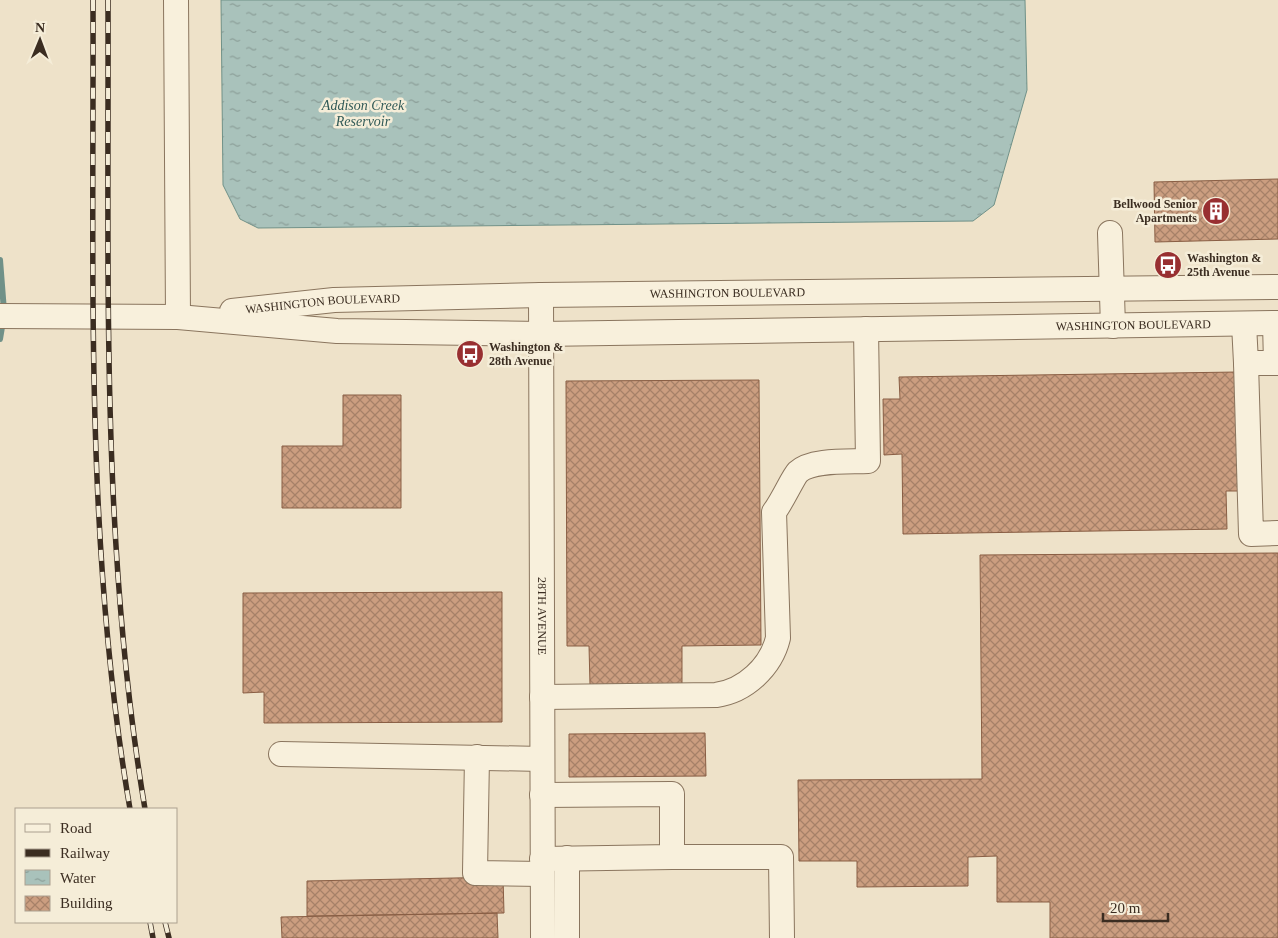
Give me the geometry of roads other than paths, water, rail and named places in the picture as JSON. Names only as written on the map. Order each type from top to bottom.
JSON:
[{"type":"street","points":[[176,0],[178,317]]},
{"type":"street","points":[[1110,233],[1113,326]]},
{"type":"street","name":"WASHINGTON BOULEVARD","points":[[178,317],[334,300],[541,295],[1112,287],[1278,287]]},
{"type":"street","name":"28TH AVENUE","points":[[541,295],[543,938]]},
{"type":"street","name":"WASHINGTON BOULEVARD","points":[[0,316],[178,317],[336,331],[541,334],[1277,323]]},
{"type":"street","points":[[1246,363],[1277,363],[1277,323]]},
{"type":"street","points":[[1244,324],[1251,534],[1278,533]]},
{"type":"street","points":[[542,696],[716,695],[731,693],[756,675],[775,650],[778,638],[774,512],[797,472],[804,468],[824,462],[868,461],[866,329]]},
{"type":"street","points":[[281,754],[542,759]]},
{"type":"street","points":[[477,757],[475,872],[542,866],[568,858],[672,856],[781,857],[782,938]]},
{"type":"street","points":[[542,795],[672,794],[672,856]]},
{"type":"street","points":[[567,938],[568,858]]},
{"type":"water","name":"Addison Creek Reservoir","points":[[221,0],[1025,0],[1027,90],[994,205],[973,221],[258,228],[240,219],[223,185]]},
{"type":"waterway","points":[[0,260],[4,311]]},
{"type":"waterway","points":[[0,339],[3,321]]},
{"type":"railway","points":[[93,0],[93,304],[98,507],[115,709],[130,808]]},
{"type":"railway","points":[[108,0],[108,304],[114,507],[120,608],[131,709],[145,808]]},
{"type":"railway","points":[[150,923],[153,938]]},
{"type":"railway","points":[[165,923],[169,938]]},
{"type":"place","name":"Bellwood Senior Apartments","points":[[1216,211]]},
{"type":"place","name":"Washington & 25th Avenue","points":[[1168,265]]},
{"type":"place","name":"Washington & 28th Avenue","points":[[470,354]]}]
